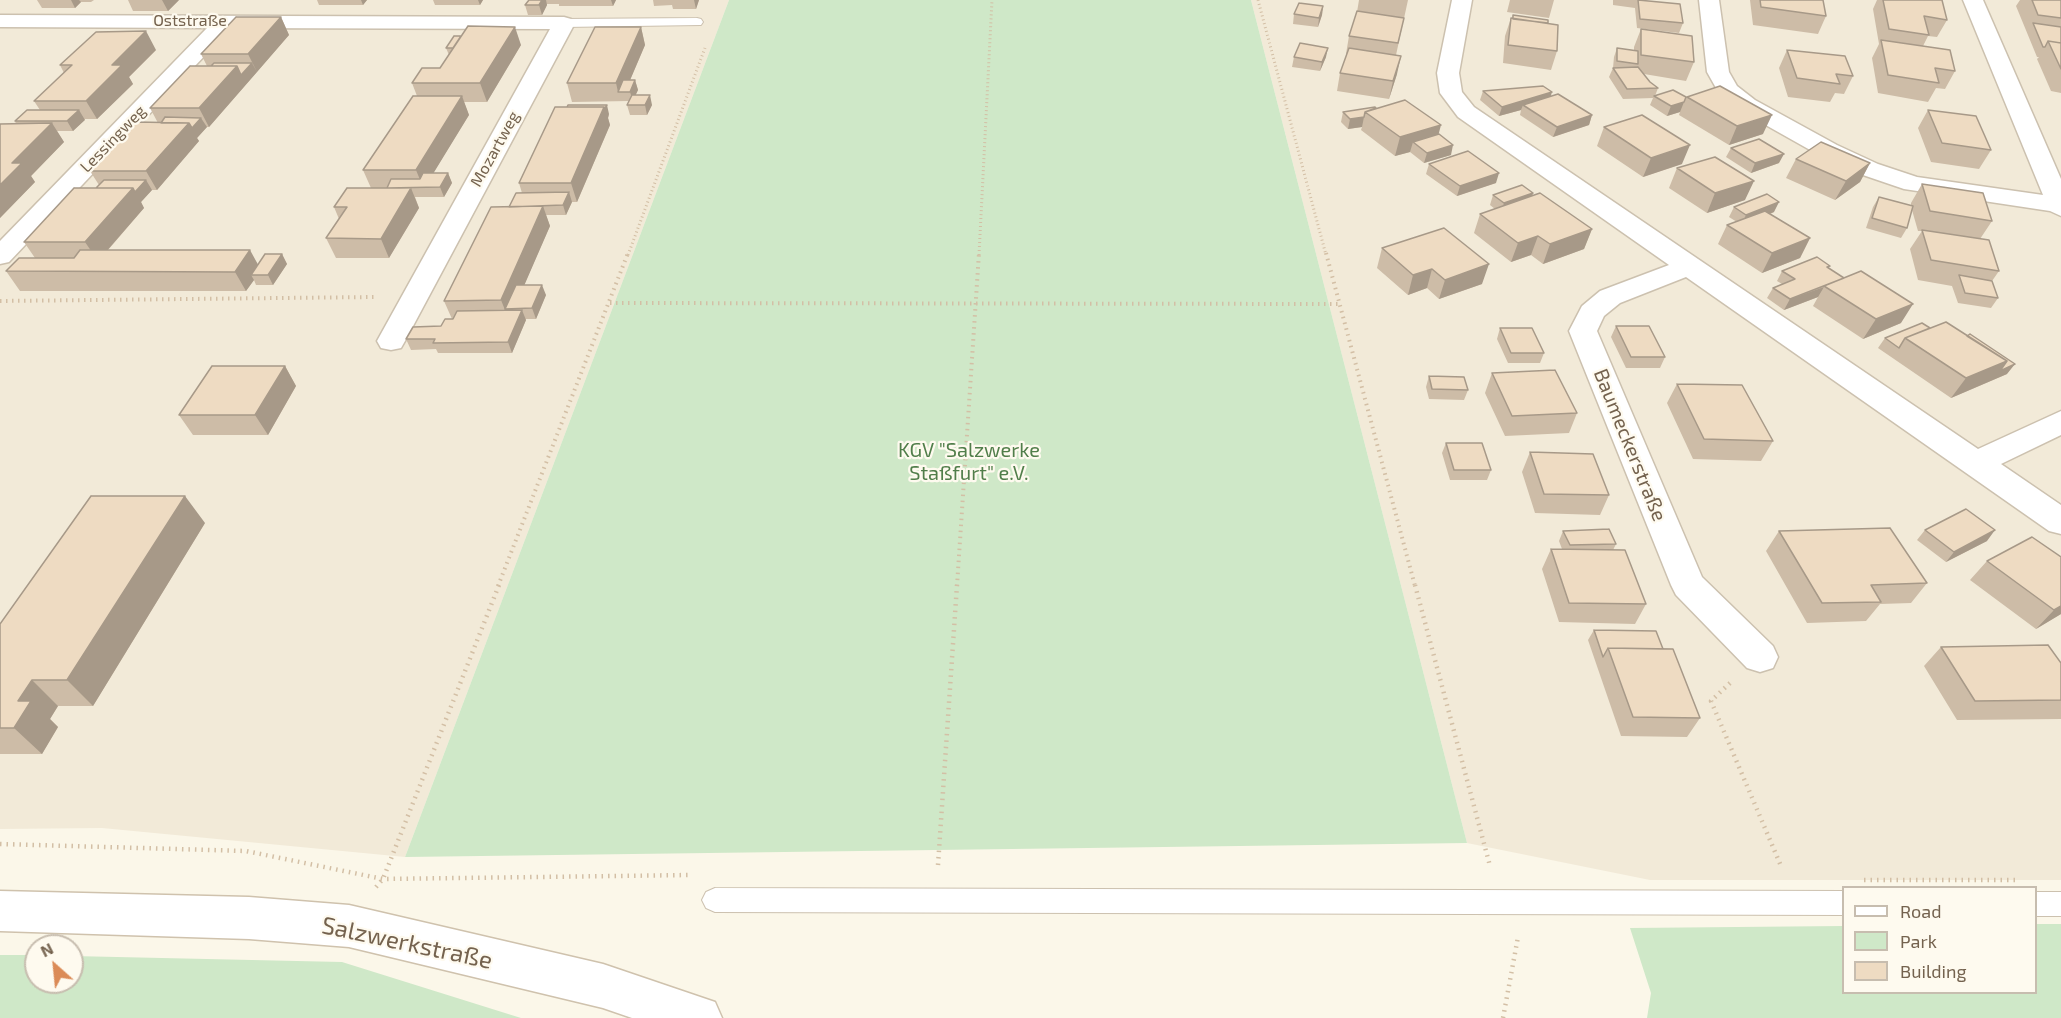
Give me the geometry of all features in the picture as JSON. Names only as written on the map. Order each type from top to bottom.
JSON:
[{"type":"street","points":[[87,21],[110,0]]},
{"type":"street","points":[[385,23],[402,0]]},
{"type":"street","points":[[1462,0],[1448,73],[1451,93],[1466,112],[2061,522]]},
{"type":"street","points":[[1709,0],[1718,72],[1728,90],[1747,105],[1869,170],[1913,184],[2061,206]]},
{"type":"street","points":[[1973,0],[2061,206]]},
{"type":"street","name":"Oststraße","points":[[0,21],[564,23]]},
{"type":"street","name":"Lessingweg","points":[[0,256],[226,21]]},
{"type":"street","name":"Mozartweg","points":[[391,341],[564,23]]},
{"type":"street","name":"Baumeckerstraße","points":[[1690,266],[1610,297],[1592,312],[1583,331],[1688,585],[1760,657]]},
{"type":"street","points":[[1976,463],[2061,422]]},
{"type":"street","name":"Salzwerkstraße","points":[[0,911],[249,918],[349,926],[603,986],[699,1018]]},
{"type":"lane","points":[[564,23],[697,22]]},
{"type":"lane","points":[[716,900],[1842,903]]},
{"type":"lane","points":[[2037,903],[2061,904]]},
{"type":"path","points":[[935,899],[977,304],[992,0]]},
{"type":"path","points":[[1258,0],[1491,869],[1507,901],[1518,937],[1503,1018]]},
{"type":"path","points":[[349,926],[382,879],[610,303],[707,43]]},
{"type":"path","points":[[0,302],[415,296]]},
{"type":"path","points":[[610,303],[1338,304]]},
{"type":"path","points":[[1760,657],[1711,700],[1782,869]]},
{"type":"shaded area","points":[[0,0],[729,0],[405,857],[102,828],[0,829]]},
{"type":"shaded area","points":[[1251,0],[2061,0],[2061,880],[1650,880],[1467,843]]},
{"type":"green space","name":"KGV \"Salzwerke Staßfurt\" e.V.","points":[[729,0],[1251,0],[1467,843],[405,857]]},
{"type":"green space","points":[[2037,924],[2061,924],[2061,1018],[1647,1018],[1651,993],[1630,928],[1842,926],[1842,994],[2037,994]]},
{"type":"green space","points":[[0,955],[24,955],[24,994],[84,994],[84,956],[342,962],[521,1018],[0,1018]]},
{"type":"building","points":[[529,0],[542,0],[539,5],[525,5]]},
{"type":"building","points":[[1638,0],[1680,4],[1683,23],[1640,19]]},
{"type":"building","points":[[1760,0],[1823,0],[1826,16],[1761,7]]},
{"type":"building","points":[[1883,0],[1942,0],[1947,20],[1924,16],[1929,35],[1889,29]]},
{"type":"building","points":[[2032,0],[2061,0],[2061,18],[2038,15]]},
{"type":"building","points":[[1299,3],[1323,6],[1319,18],[1294,14]]},
{"type":"building","points":[[1357,11],[1404,18],[1398,43],[1349,36]]},
{"type":"building","points":[[1513,15],[1548,20],[1548,23],[1513,19]]},
{"type":"building","points":[[236,17],[281,17],[248,54],[201,54]]},
{"type":"building","points":[[1511,18],[1558,25],[1557,51],[1508,45]]},
{"type":"building","points":[[2033,23],[2061,27],[2061,43],[2048,41],[2043,47]]},
{"type":"building","points":[[468,26],[515,27],[480,83],[412,83],[422,68],[440,68]]},
{"type":"building","points":[[595,27],[641,27],[616,83],[567,83]]},
{"type":"building","points":[[1641,29],[1692,36],[1694,62],[1641,55]]},
{"type":"building","points":[[146,31],[112,65],[122,65],[86,101],[34,101],[72,65],[60,65],[96,32]]},
{"type":"building","points":[[454,36],[461,36],[453,48],[446,48]]},
{"type":"building","points":[[1881,40],[1950,50],[1955,71],[1935,68],[1939,83],[1888,75]]},
{"type":"building","points":[[2048,41],[2061,43],[2061,69]]},
{"type":"building","points":[[1300,43],[1328,48],[1322,62],[1294,57]]},
{"type":"building","points":[[1349,48],[1401,56],[1393,81],[1340,73]]},
{"type":"building","points":[[1617,48],[1638,51],[1638,64],[1617,61]]},
{"type":"building","points":[[1787,50],[1845,56],[1853,76],[1836,74],[1840,84],[1797,78]]},
{"type":"building","points":[[214,63],[252,63],[241,75],[237,66],[211,66]]},
{"type":"building","points":[[190,66],[237,66],[199,108],[150,108]]},
{"type":"building","points":[[1638,67],[1658,88],[1627,89],[1613,68]]},
{"type":"building","points":[[623,80],[635,80],[630,92],[618,92]]},
{"type":"building","points":[[1543,86],[1552,92],[1502,107],[1483,91]]},
{"type":"building","points":[[1720,86],[1772,115],[1737,126],[1687,97]]},
{"type":"building","points":[[1673,90],[1686,97],[1684,102],[1671,106],[1654,96]]},
{"type":"building","points":[[1558,94],[1592,115],[1557,127],[1523,105]]},
{"type":"building","points":[[632,95],[650,95],[645,105],[627,105]]},
{"type":"building","points":[[413,96],[462,96],[416,170],[363,170]]},
{"type":"building","points":[[1405,100],[1441,125],[1400,137],[1365,112]]},
{"type":"building","points":[[568,105],[607,105],[605,108],[567,107]]},
{"type":"building","points":[[555,107],[604,107],[571,183],[519,183]]},
{"type":"building","points":[[1375,107],[1365,112],[1364,117],[1350,119],[1343,112]]},
{"type":"building","points":[[27,110],[79,110],[67,121],[15,121]]},
{"type":"building","points":[[1928,110],[1976,116],[1991,150],[1942,143]]},
{"type":"building","points":[[1642,115],[1690,145],[1651,158],[1604,127]]},
{"type":"building","points":[[165,117],[201,118],[192,128],[189,123],[161,123]]},
{"type":"building","points":[[136,122],[189,123],[146,171],[90,171]]},
{"type":"building","points":[[52,123],[12,163],[22,163],[0,185],[0,124]]},
{"type":"building","points":[[1439,134],[1453,145],[1427,153],[1413,142]]},
{"type":"building","points":[[1759,139],[1784,154],[1755,163],[1731,148]]},
{"type":"building","points":[[1821,142],[1870,163],[1846,181],[1796,159]]},
{"type":"building","points":[[1468,151],[1499,173],[1460,186],[1429,164]]},
{"type":"building","points":[[1715,157],[1754,181],[1715,193],[1677,168]]},
{"type":"building","points":[[423,173],[448,173],[440,187],[387,188],[391,179],[420,179]]},
{"type":"building","points":[[104,180],[146,180],[135,192],[133,188],[96,188]]},
{"type":"building","points":[[1922,184],[1983,193],[1992,221],[1930,211]]},
{"type":"building","points":[[1522,185],[1533,193],[1504,203],[1493,195]]},
{"type":"building","points":[[74,188],[133,188],[85,242],[24,242]]},
{"type":"building","points":[[347,188],[411,188],[381,239],[326,238],[347,207],[334,207]]},
{"type":"building","points":[[569,192],[563,205],[509,207],[516,193]]},
{"type":"building","points":[[1540,193],[1592,229],[1550,244],[1538,236],[1518,243],[1480,214]]},
{"type":"building","points":[[1767,194],[1779,202],[1746,215],[1734,207]]},
{"type":"building","points":[[1879,197],[1913,206],[1907,228],[1872,218]]},
{"type":"building","points":[[543,206],[501,300],[444,301],[491,207]]},
{"type":"building","points":[[1765,211],[1810,238],[1772,253],[1727,225]]},
{"type":"building","points":[[1444,228],[1489,264],[1445,280],[1432,269],[1413,275],[1382,248]]},
{"type":"building","points":[[1922,230],[1989,240],[1999,271],[1931,260]]},
{"type":"building","points":[[80,250],[250,250],[235,272],[6,271],[19,258],[74,258]]},
{"type":"building","points":[[265,254],[282,254],[268,275],[251,275]]},
{"type":"building","points":[[1817,257],[1844,278],[1790,299],[1773,288],[1795,279],[1782,271]]},
{"type":"building","points":[[1861,271],[1913,304],[1876,319],[1824,286]]},
{"type":"building","points":[[1959,275],[1992,281],[1998,298],[1965,293]]},
{"type":"building","points":[[516,285],[542,285],[532,308],[505,309]]},
{"type":"building","points":[[522,310],[508,342],[433,343],[435,339],[406,339],[413,327],[441,326],[445,319],[453,319],[457,311]]},
{"type":"building","points":[[1946,322],[2007,361],[1966,378],[1905,338]]},
{"type":"building","points":[[1922,323],[1930,328],[1905,338],[1899,348],[1885,338]]},
{"type":"building","points":[[1616,326],[1649,326],[1665,357],[1631,357]]},
{"type":"building","points":[[1500,328],[1532,328],[1544,353],[1511,353]]},
{"type":"building","points":[[1970,334],[2015,364],[2000,371],[2007,361],[1967,336]]},
{"type":"building","points":[[212,366],[285,366],[255,415],[179,415]]},
{"type":"building","points":[[1555,370],[1577,413],[1512,416],[1492,373]]},
{"type":"building","points":[[1429,376],[1464,377],[1468,390],[1432,389]]},
{"type":"building","points":[[1677,384],[1742,385],[1773,441],[1704,439]]},
{"type":"building","points":[[1446,443],[1482,443],[1491,470],[1454,470]]},
{"type":"building","points":[[1530,452],[1593,454],[1609,495],[1544,494]]},
{"type":"building","points":[[91,496],[185,496],[67,680],[32,680],[18,701],[31,701],[14,728],[0,728],[0,624]]},
{"type":"building","points":[[1966,509],[1995,530],[1954,552],[1925,530]]},
{"type":"building","points":[[1890,528],[1927,583],[1871,585],[1881,602],[1822,603],[1779,531]]},
{"type":"building","points":[[1609,529],[1616,544],[1570,545],[1563,531]]},
{"type":"building","points":[[2032,537],[2061,557],[2061,606],[2054,610],[1987,561]]},
{"type":"building","points":[[1551,549],[1625,550],[1646,604],[1569,603]]},
{"type":"building","points":[[1594,630],[1656,631],[1663,649],[1608,648],[1603,657]]},
{"type":"building","points":[[2048,645],[2061,663],[2061,700],[1975,701],[1941,647]]},
{"type":"building","points":[[1608,648],[1673,649],[1700,718],[1633,717]]}]
